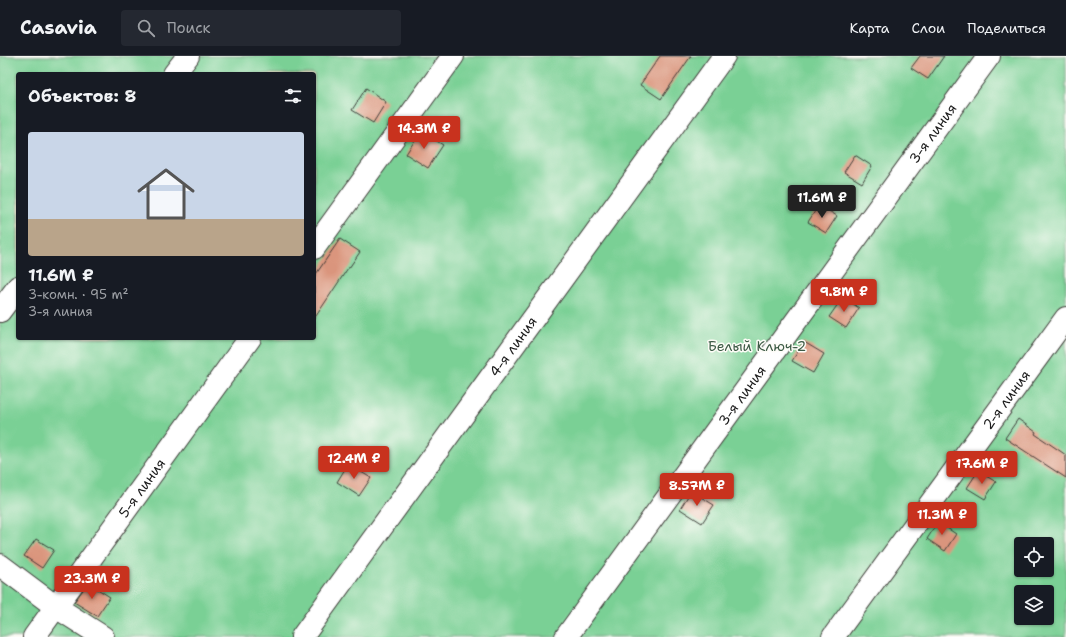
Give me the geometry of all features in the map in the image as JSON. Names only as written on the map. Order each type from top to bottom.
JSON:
[{"type":"street","points":[[176,72],[188,56]]},
{"type":"street","points":[[316,245],[453,56]]},
{"type":"street","name":"4-я линия","points":[[302,637],[724,56]]},
{"type":"street","name":"3-я линия","points":[[566,637],[989,56]]},
{"type":"street","points":[[0,311],[16,290]]},
{"type":"street","name":"2-я линия","points":[[833,637],[1066,318]]},
{"type":"street","name":"5-я линия","points":[[34,637],[249,340]]},
{"type":"street","points":[[0,564],[56,607],[102,637]]},
{"type":"green space","name":"Белый Ключ-2","points":[[0,56],[1066,56],[1066,637],[0,637]]},
{"type":"building","points":[[660,56],[691,56],[661,99],[640,85]]},
{"type":"building","points":[[920,56],[944,56],[928,79],[911,68]]},
{"type":"building","points":[[366,88],[386,102],[373,123],[352,110]]},
{"type":"building","points":[[421,131],[443,145],[428,168],[406,154]]},
{"type":"building","points":[[855,155],[872,166],[862,183],[844,172]]},
{"type":"building","points":[[819,205],[837,216],[826,233],[808,222]]},
{"type":"building","points":[[340,239],[360,252],[316,316],[316,274]]},
{"type":"building","points":[[843,297],[859,308],[846,328],[829,317]]},
{"type":"building","points":[[804,342],[824,354],[813,373],[792,361]]},
{"type":"building","points":[[1018,419],[1036,432],[1035,434],[1066,455],[1066,478],[1005,438]]},
{"type":"building","points":[[348,464],[371,478],[359,496],[337,482]]},
{"type":"building","points":[[978,471],[996,482],[985,499],[967,488]]},
{"type":"building","points":[[691,491],[714,505],[702,523],[680,509]]},
{"type":"building","points":[[938,522],[956,534],[945,551],[927,539]]},
{"type":"building","points":[[36,539],[54,550],[42,568],[24,556]]},
{"type":"building","points":[[88,583],[110,597],[97,616],[74,602]]}]
